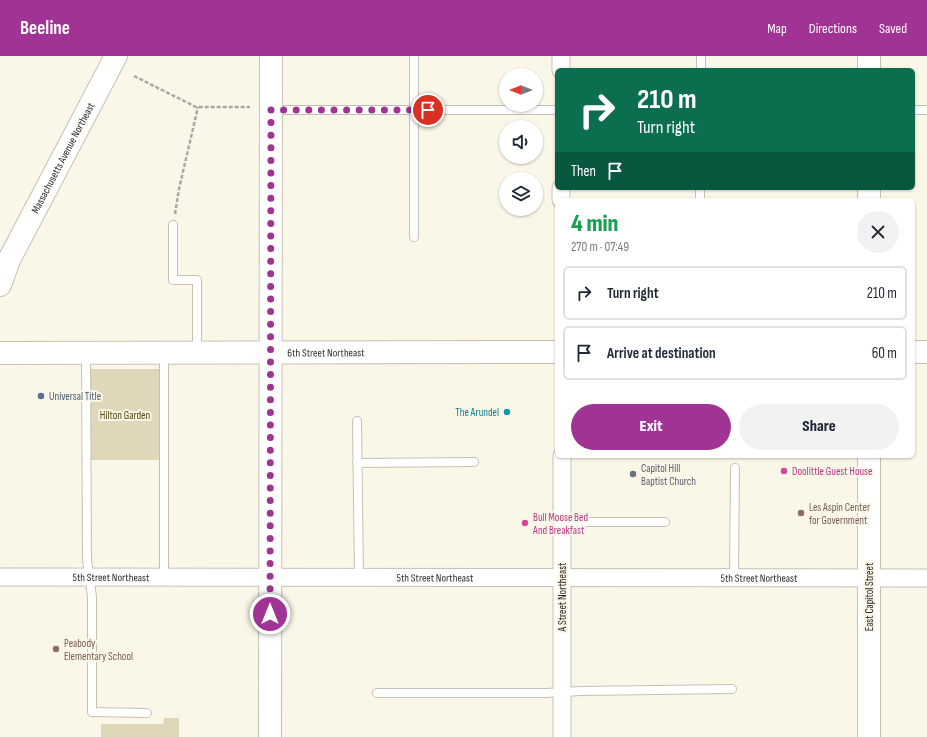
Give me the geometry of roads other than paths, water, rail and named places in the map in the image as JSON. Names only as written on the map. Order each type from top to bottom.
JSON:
[{"type":"main road","name":"Massachusetts Avenue Northeast","points":[[0,285],[5,267],[116,56]]},
{"type":"main road","points":[[270,737],[271,352],[261,109],[271,56]]},
{"type":"main road","points":[[869,56],[869,68]]},
{"type":"main road","name":"6th Street Northeast","points":[[0,353],[555,352]]},
{"type":"main road","points":[[915,352],[927,352]]},
{"type":"main road","name":"East Capitol Street","points":[[869,458],[869,737]]},
{"type":"street","points":[[561,56],[561,68]]},
{"type":"street","name":"A Street Northeast","points":[[562,458],[562,737]]},
{"type":"street","name":"5th Street Northeast","points":[[0,577],[927,578]]},
{"type":"lane","points":[[414,56],[414,237]]},
{"type":"lane","points":[[701,56],[701,68]]},
{"type":"lane","points":[[261,109],[555,110]]},
{"type":"lane","points":[[915,110],[927,110]]},
{"type":"lane","points":[[173,225],[173,280],[196,280],[197,353]]},
{"type":"lane","points":[[86,353],[87,560],[92,597],[92,712],[147,713]]},
{"type":"lane","points":[[164,353],[164,577]]},
{"type":"lane","points":[[357,422],[358,577]]},
{"type":"lane","points":[[358,463],[474,462]]},
{"type":"lane","points":[[734,468],[734,577]]},
{"type":"lane","points":[[562,522],[665,522]]},
{"type":"lane","points":[[377,693],[732,689]]},
{"type":"place","name":"Universal Title","points":[[41,396]]},
{"type":"place","name":"The Arundel","points":[[507,412]]},
{"type":"place","name":"Doolittle Guest House","points":[[784,471]]},
{"type":"place","name":"Capitol Hill Baptist Church","points":[[633,474]]},
{"type":"place","name":"Les Aspin Center for Government","points":[[801,513]]},
{"type":"place","name":"Bull Moose Bed And Breakfast","points":[[525,523]]},
{"type":"place","name":"Peabody Elementary School","points":[[56,649]]},
{"type":"park label","name":"Hilton Garden","points":[[125,415]]}]
